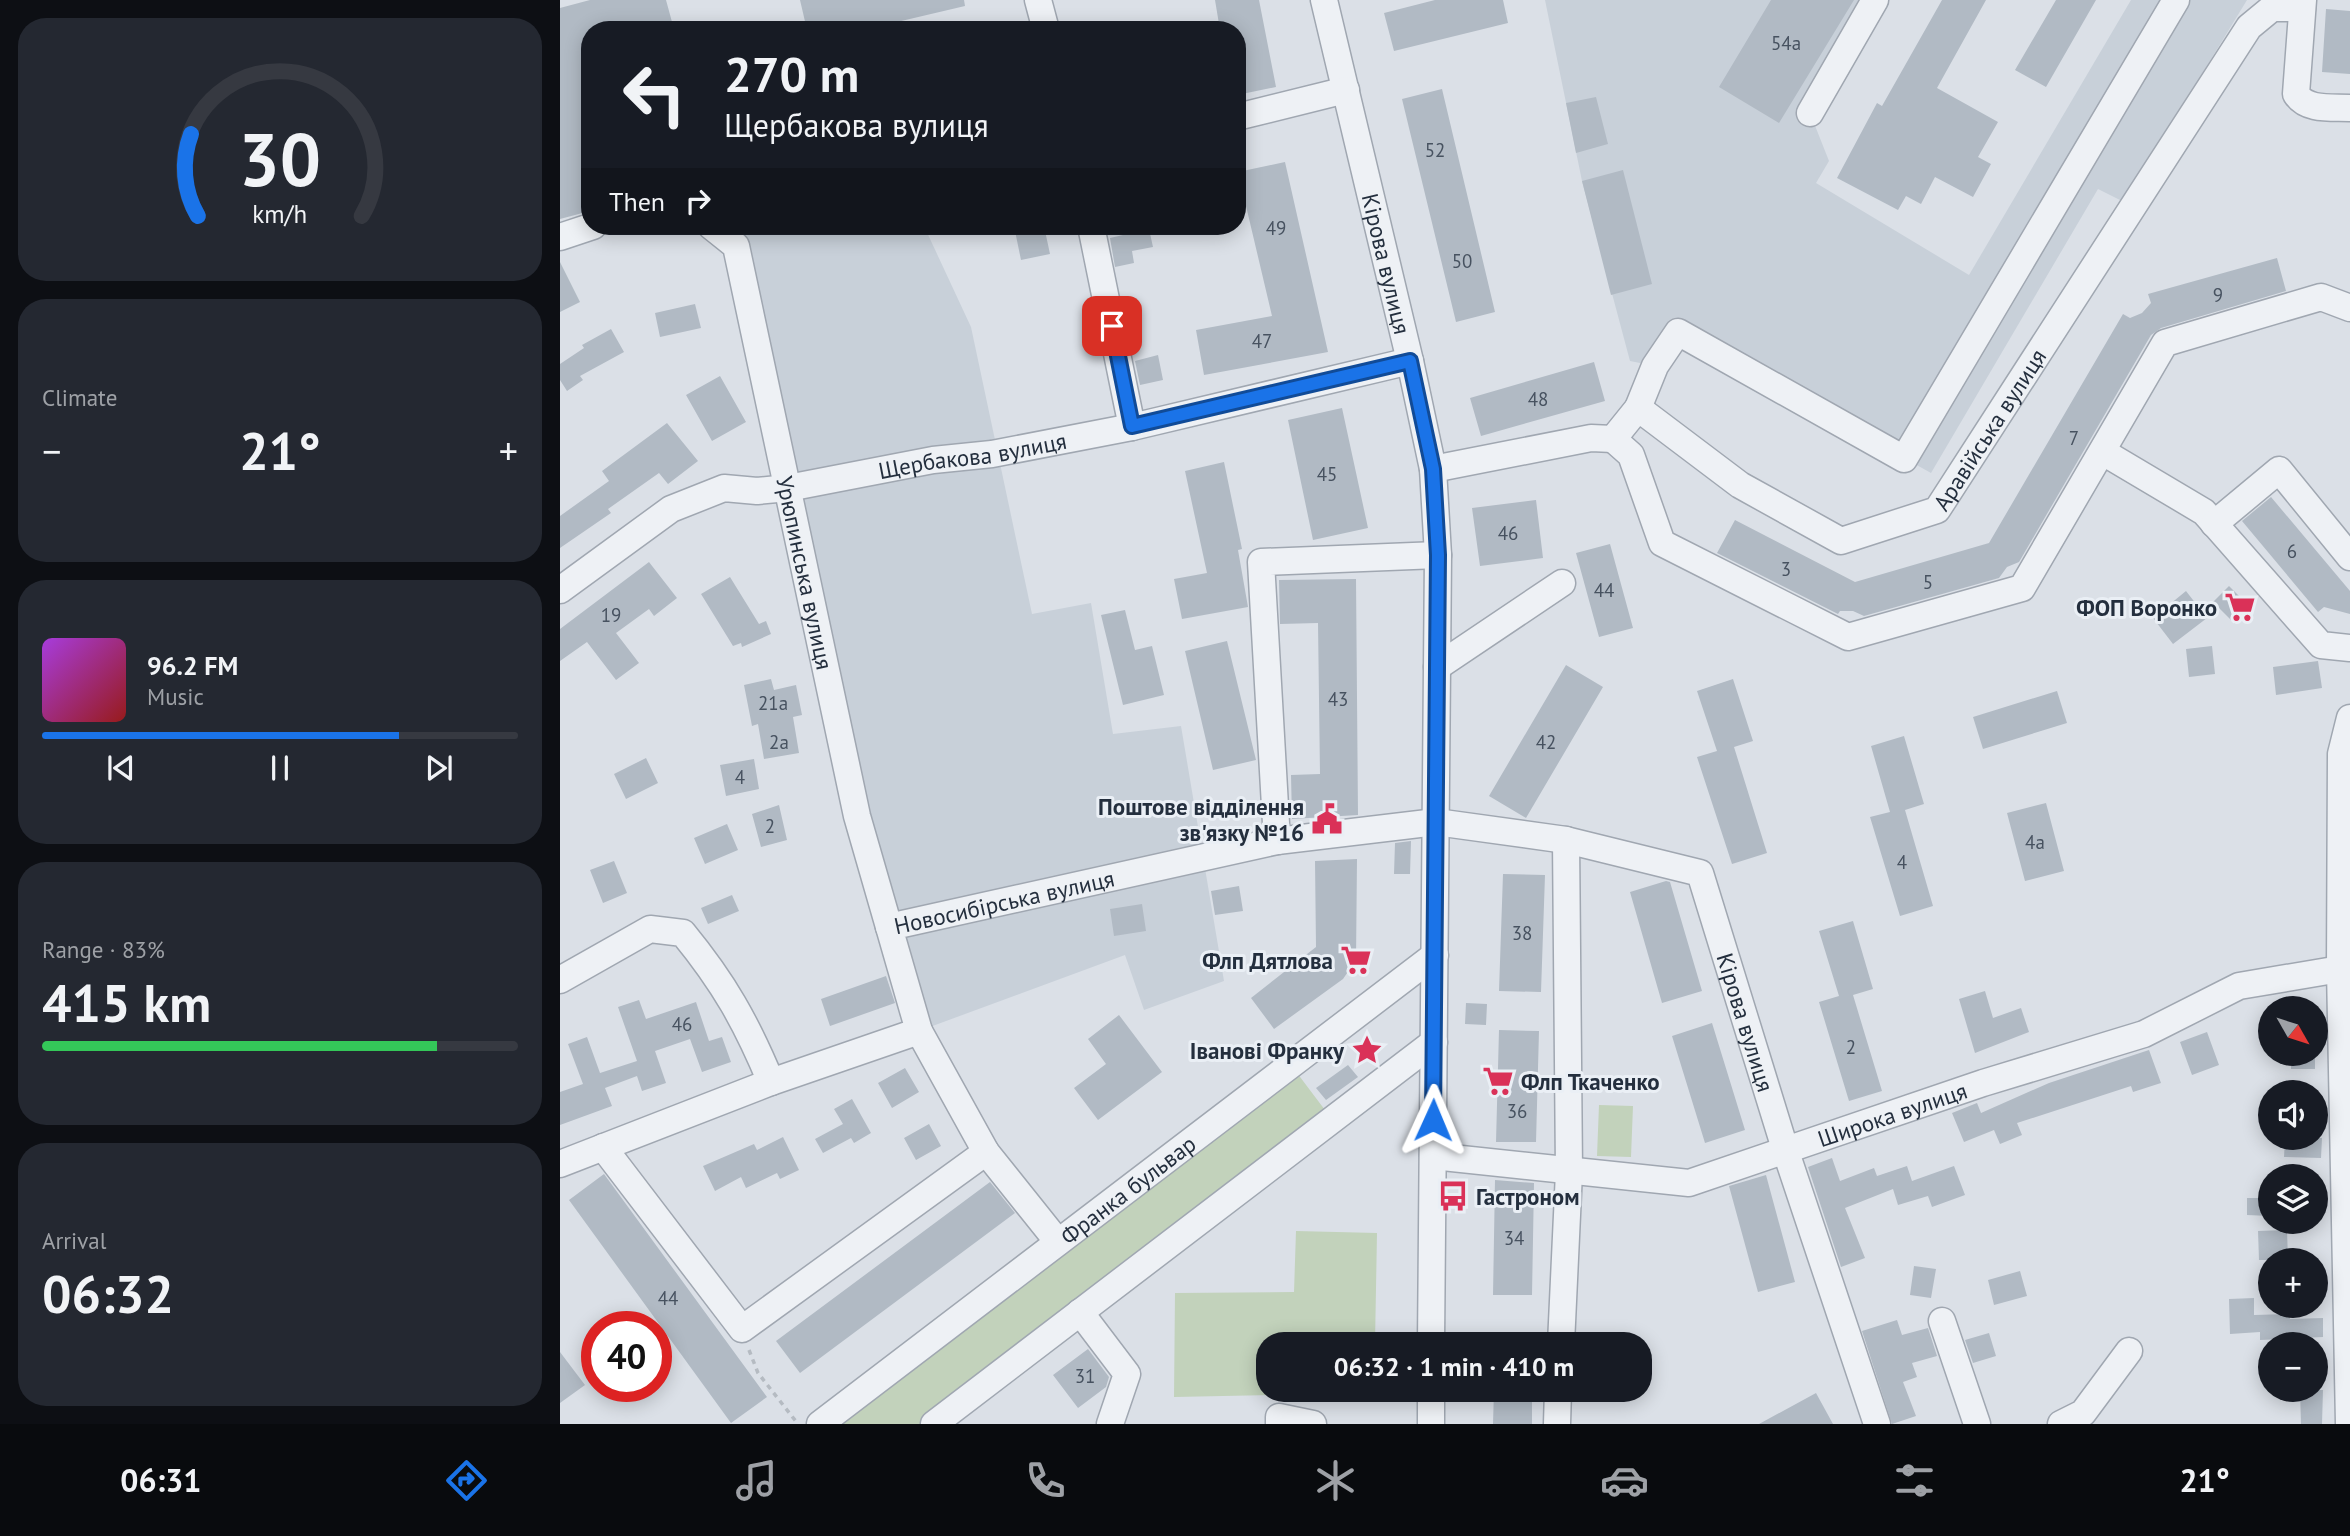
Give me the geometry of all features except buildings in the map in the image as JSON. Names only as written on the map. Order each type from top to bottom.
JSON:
[{"type":"street","points":[[1038,0],[1044,21]]},
{"type":"street","name":"Кірова вулиця","points":[[1324,0],[1433,469],[1438,555],[1431,1332]]},
{"type":"street","points":[[1810,113],[1875,0]]},
{"type":"street","points":[[1613,439],[1638,408],[1655,366],[1678,332],[1904,459],[2176,0]]},
{"type":"street","points":[[2302,4],[2296,94],[2310,106],[2350,108]]},
{"type":"street","name":"Аравійська вулиця","points":[[1638,408],[1740,485],[1841,541],[1937,510],[2249,27],[2272,8],[2302,4]]},
{"type":"street","points":[[1246,115],[1346,90]]},
{"type":"street","points":[[560,237],[581,230]]},
{"type":"street","name":"Урюпинська вулиця","points":[[722,235],[736,246],[857,816],[889,927]]},
{"type":"street","points":[[1093,235],[1132,426]]},
{"type":"street","points":[[1433,469],[1591,438],[1613,439],[1630,455],[1661,543],[1848,637],[2022,588],[2165,343],[2321,297],[2350,308]]},
{"type":"street","name":"Щербакова вулиця","points":[[560,590],[671,509],[700,495],[724,488],[757,491],[788,488],[933,460],[992,454],[1132,426],[1410,361]]},
{"type":"street","points":[[2103,452],[2204,512],[2321,645],[2350,648]]},
{"type":"street","points":[[2214,524],[2279,470],[2350,557]]},
{"type":"street","points":[[1278,841],[1261,562],[1438,555]]},
{"type":"street","points":[[1437,667],[1562,583]]},
{"type":"street","points":[[2349,1424],[2340,969],[2346,752],[2350,718]]},
{"type":"street","name":"Кірова вулиця","points":[[1436,822],[1566,840],[1700,873],[1786,1152],[1877,1424]]},
{"type":"street","name":"Новосибірська вулиця","points":[[1058,1242],[986,1153],[919,1031],[889,927],[1278,841],[1436,822]]},
{"type":"street","points":[[1562,1332],[1569,1172],[1566,840]]},
{"type":"street","points":[[560,980],[649,929],[683,933],[720,977],[772,1082]]},
{"type":"street","name":"Франка бульвар","points":[[820,1424],[1435,956]]},
{"type":"street","name":"Широка вулиця","points":[[1433,1156],[1689,1183],[1983,1083],[2144,1034],[2239,986],[2340,969]]},
{"type":"street","points":[[561,1162],[772,1082],[919,1031]]},
{"type":"street","points":[[934,1424],[1434,1042]]},
{"type":"street","points":[[603,1147],[742,1329],[986,1153]]},
{"type":"street","points":[[1080,1312],[1128,1374],[1110,1424]]},
{"type":"street","points":[[1942,1321],[1977,1424]]},
{"type":"street","points":[[2061,1424],[2083,1413],[2129,1351]]},
{"type":"street","points":[[1431,1402],[1431,1424]]},
{"type":"street","points":[[1557,1424],[1558,1402]]},
{"type":"street","points":[[1279,1424],[1279,1417],[1313,1424]]},
{"type":"street","points":[[1982,1424],[1990,1421],[1995,1424]]},
{"type":"path","points":[[758,1373],[797,1424]]},
{"type":"shaded area","points":[[1545,0],[1875,0],[1810,113],[1829,161],[1816,183],[1969,275],[2131,0],[2247,0],[2124,202],[2098,189],[1931,473],[1678,332],[1655,366],[1630,361],[1582,181]]},
{"type":"shaded area","points":[[722,235],[928,235],[971,327],[1032,614],[1091,603],[1113,734],[1181,726],[1224,981],[1144,1010],[1125,955],[919,1031],[736,246]]},
{"type":"green space","points":[[1291,1065],[1331,1118],[934,1424],[820,1424]]},
{"type":"green space","points":[[1599,1105],[1633,1106],[1631,1157],[1597,1156]]},
{"type":"green space","points":[[1296,1231],[1377,1233],[1375,1332],[1256,1332],[1256,1395],[1174,1397],[1175,1293],[1294,1292]]},
{"type":"place","name":"ФОП Воронко","points":[[2240,607]]},
{"type":"place","name":"Поштове відділення зв'язку №16","points":[[1327,819]]},
{"type":"place","name":"Флп Дятлова","points":[[1356,960]]},
{"type":"place","name":"Іванові Франку","points":[[1367,1050]]},
{"type":"place","name":"Флп Ткаченко","points":[[1498,1081]]},
{"type":"place","name":"Гастроном","points":[[1453,1196]]},
{"type":"route","points":[[1112,326],[1132,426],[1410,361],[1433,469],[1438,555],[1433,1120]]}]
